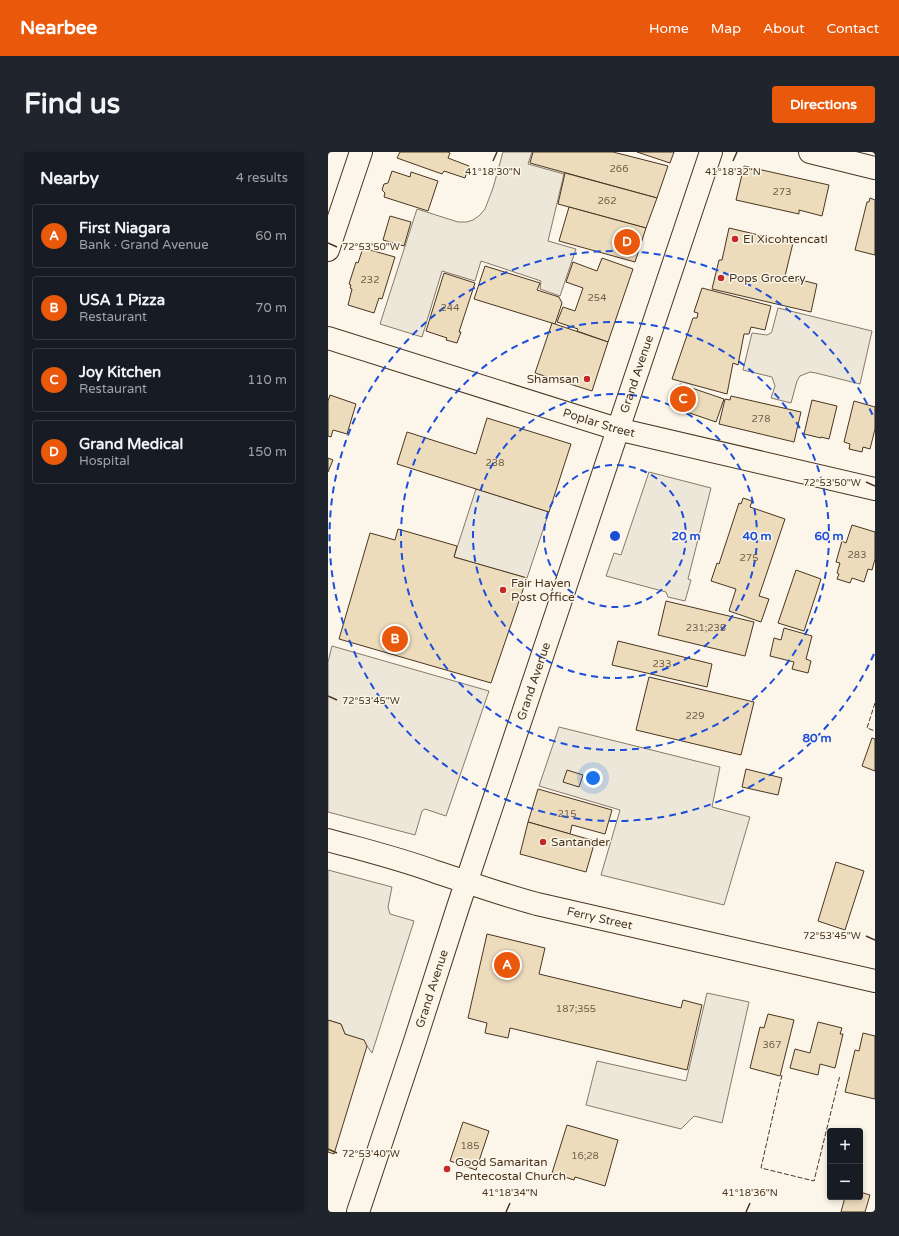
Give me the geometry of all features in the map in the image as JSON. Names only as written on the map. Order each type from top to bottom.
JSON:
[{"type":"main road","points":[[328,250],[361,152]]},
{"type":"main road","name":"Grand Avenue","points":[[358,1212],[420,1027],[466,882],[711,152]]},
{"type":"main road","points":[[810,152],[875,168]]},
{"type":"main road","name":"Poplar Street","points":[[328,338],[617,429],[875,489]]},
{"type":"main road","name":"Ferry Street","points":[[328,840],[378,853],[537,904],[875,980]]},
{"type":"shaded area","points":[[503,152],[532,152],[528,164],[564,174],[548,241],[576,249],[560,296],[540,289],[541,281],[481,261],[475,281],[442,271],[422,337],[380,324],[417,209],[458,222],[473,220],[485,209],[493,188]]},
{"type":"shaded area","points":[[778,308],[872,331],[860,384],[810,372],[800,376],[797,381],[791,403],[771,398],[775,386],[772,377],[743,370],[752,333],[767,335],[771,333]]},
{"type":"shaded area","points":[[649,472],[711,488],[688,579],[691,580],[685,601],[668,597],[666,592],[606,576],[614,553],[621,555]]},
{"type":"shaded area","points":[[476,489],[549,512],[527,578],[454,557]]},
{"type":"shaded area","points":[[332,646],[489,691],[446,816],[425,809],[422,811],[415,835],[328,812],[328,662]]},
{"type":"shaded area","points":[[559,727],[720,767],[712,807],[750,817],[724,905],[601,875],[620,810],[539,786]]},
{"type":"shaded area","points":[[328,870],[392,887],[388,907],[390,914],[414,921],[372,1053],[367,1046],[345,1034],[341,1024],[328,1020]]},
{"type":"shaded area","points":[[707,993],[749,1002],[722,1123],[694,1116],[681,1129],[586,1105],[597,1061],[686,1081]]},
{"type":"building","points":[[400,152],[448,152],[450,153],[448,158],[469,166],[465,178],[444,171],[442,174],[397,158]]},
{"type":"building","points":[[533,152],[613,152],[668,166],[657,198],[530,163]]},
{"type":"building","points":[[637,152],[674,152],[670,163]]},
{"type":"building","points":[[744,166],[829,185],[822,216],[799,210],[799,214],[736,200]]},
{"type":"building","points":[[392,171],[410,177],[411,172],[438,181],[428,211],[384,197],[385,193],[382,190],[384,184],[388,183]]},
{"type":"building","points":[[565,173],[657,198],[646,228],[558,204]]},
{"type":"building","points":[[870,198],[875,200],[875,255],[855,250],[867,202],[869,202]]},
{"type":"building","points":[[569,207],[646,228],[635,262],[559,241]]},
{"type":"building","points":[[390,216],[411,222],[404,246],[383,240]]},
{"type":"building","points":[[729,228],[793,243],[785,276],[817,284],[811,312],[712,289],[719,260],[722,260]]},
{"type":"building","points":[[363,248],[395,257],[382,299],[379,298],[374,313],[348,305],[352,289],[350,288],[351,285],[349,284],[356,262],[358,263]]},
{"type":"building","points":[[602,258],[633,269],[608,342],[557,322],[563,307],[575,311],[583,288],[566,282],[573,262],[597,271]]},
{"type":"building","points":[[485,266],[540,283],[537,290],[559,297],[562,303],[555,324],[474,299]]},
{"type":"building","points":[[444,273],[475,283],[459,332],[461,332],[457,343],[426,331]]},
{"type":"building","points":[[702,288],[771,306],[765,330],[751,327],[749,334],[744,334],[738,365],[733,363],[727,394],[672,379],[693,318],[697,318],[698,313],[694,312]]},
{"type":"building","points":[[552,323],[608,342],[592,391],[535,373]]},
{"type":"building","points":[[680,384],[724,399],[716,422],[672,407]]},
{"type":"building","points":[[330,395],[356,404],[347,434],[333,430],[331,437],[328,436],[328,401]]},
{"type":"building","points":[[731,396],[801,412],[794,442],[719,424],[725,399],[730,400]]},
{"type":"building","points":[[812,400],[837,406],[829,439],[804,434]]},
{"type":"building","points":[[854,401],[875,407],[875,429],[870,449],[863,447],[862,452],[849,449],[850,444],[844,442]]},
{"type":"building","points":[[487,418],[571,444],[549,512],[397,464],[407,432],[476,454]]},
{"type":"building","points":[[328,458],[333,460],[328,472]]},
{"type":"building","points":[[743,498],[752,501],[750,507],[785,519],[759,596],[769,599],[761,622],[729,611],[736,589],[711,581],[717,563],[719,564],[739,503],[741,504]]},
{"type":"building","points":[[852,525],[875,532],[875,559],[872,570],[868,569],[864,582],[852,578],[850,583],[837,579],[840,563],[836,562],[842,541],[846,543]]},
{"type":"building","points":[[398,529],[457,546],[454,557],[527,578],[491,683],[339,639],[370,533],[395,540]]},
{"type":"building","points":[[796,570],[821,579],[804,631],[778,623]]},
{"type":"building","points":[[666,601],[754,622],[745,656],[658,635]]},
{"type":"building","points":[[784,628],[812,636],[806,659],[811,661],[808,673],[792,669],[794,662],[770,656],[774,638],[781,640]]},
{"type":"building","points":[[618,641],[712,664],[707,687],[612,665]]},
{"type":"building","points":[[649,677],[754,702],[741,755],[636,730]]},
{"type":"building","points":[[872,738],[875,739],[875,771],[862,766]]},
{"type":"building","points":[[746,769],[782,778],[778,795],[742,787]]},
{"type":"building","points":[[567,770],[583,775],[579,787],[563,782]]},
{"type":"building","points":[[538,789],[612,810],[605,834],[572,825],[570,834],[528,822]]},
{"type":"building","points":[[528,822],[595,841],[586,872],[520,854]]},
{"type":"building","points":[[836,862],[864,871],[845,930],[818,921]]},
{"type":"building","points":[[487,934],[545,948],[539,974],[681,1008],[683,1000],[702,1005],[687,1070],[510,1028],[508,1038],[485,1033],[487,1023],[468,1018]]},
{"type":"building","points":[[768,1014],[794,1020],[780,1076],[750,1068],[760,1027],[764,1028]]},
{"type":"building","points":[[328,1020],[341,1024],[345,1034],[364,1040],[367,1046],[334,1154],[328,1152]]},
{"type":"building","points":[[818,1022],[842,1028],[840,1034],[843,1034],[835,1068],[820,1064],[818,1075],[790,1068],[795,1049],[810,1053]]},
{"type":"building","points":[[863,1033],[875,1036],[875,1099],[845,1092],[855,1050],[859,1051]]},
{"type":"building","points":[[463,1122],[489,1131],[476,1170],[450,1161]]},
{"type":"building","points":[[567,1125],[618,1140],[605,1186],[575,1177],[574,1180],[552,1173]]},
{"type":"building","points":[[863,1193],[870,1195],[865,1212],[841,1212],[844,1200],[863,1200]]},
{"type":"fence","points":[[875,703],[867,728],[875,731]]},
{"type":"fence","points":[[782,1075],[761,1168],[814,1181],[840,1075]]},
{"type":"place","name":"El Xicohtencatl","points":[[735,239]]},
{"type":"place","name":"Grand Medical","points":[[627,242]]},
{"type":"place","name":"Pops Grocery","points":[[721,278]]},
{"type":"place","name":"Shamsan","points":[[587,379]]},
{"type":"place","name":"Joy Kitchen","points":[[683,399]]},
{"type":"place","name":"Fair Haven Post Office","points":[[503,590]]},
{"type":"place","name":"USA 1 Pizza","points":[[395,639]]},
{"type":"place","name":"Santander","points":[[543,842]]},
{"type":"place","name":"First Niagara","points":[[507,965]]},
{"type":"place","name":"Good Samaritan Pentecostal Church","points":[[447,1169]]}]
